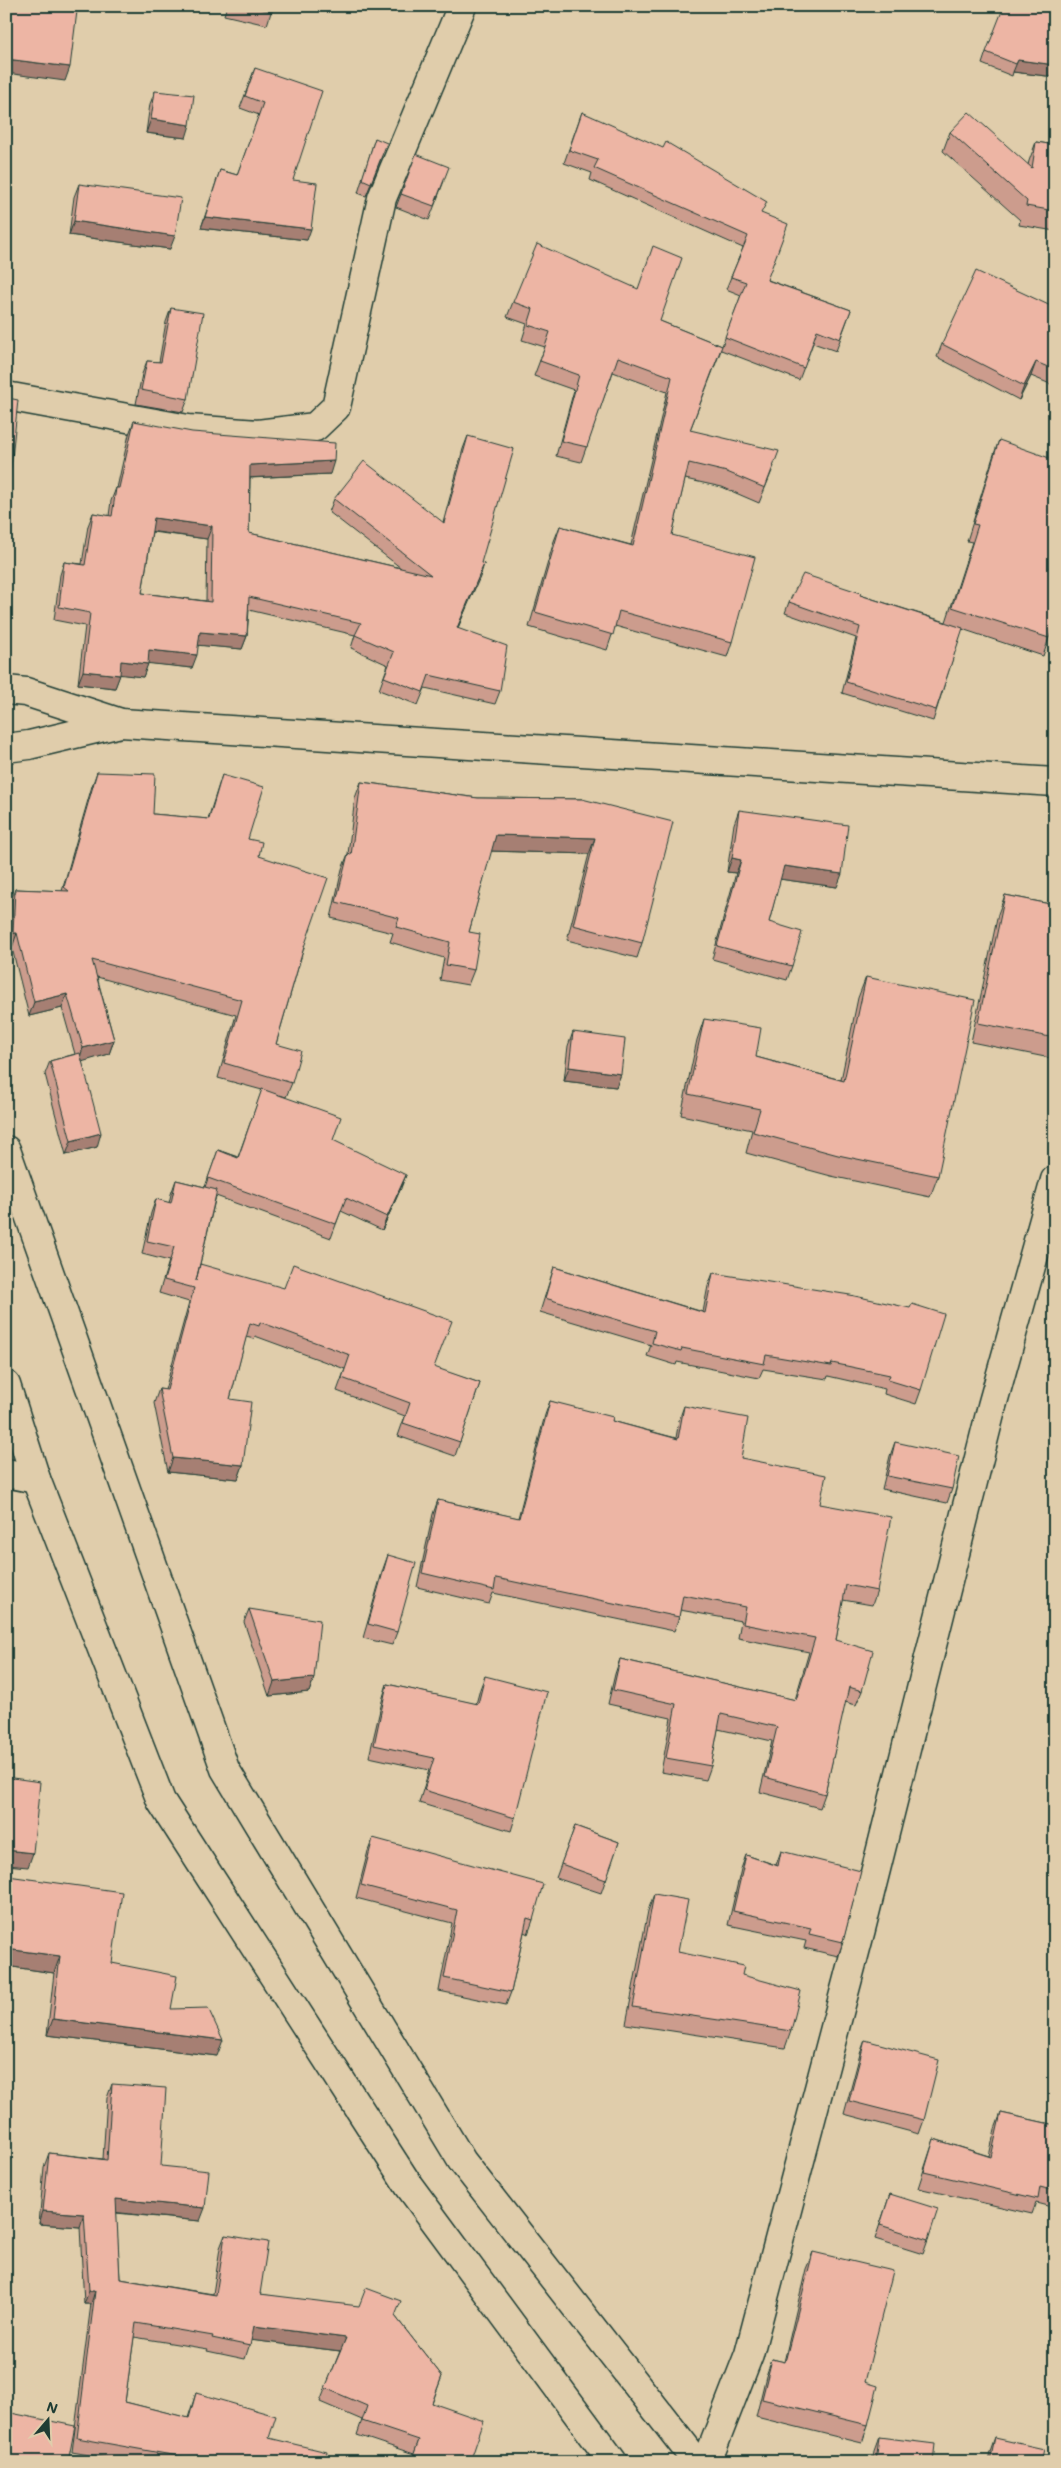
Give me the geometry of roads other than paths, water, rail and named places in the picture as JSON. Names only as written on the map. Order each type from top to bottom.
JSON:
[{"type":"main road","points":[[6,396],[188,429],[258,434],[315,428],[336,407],[382,198],[462,6]]},
{"type":"main road","points":[[6,690],[26,692],[121,723],[1055,782]]},
{"type":"main road","points":[[6,748],[29,745],[121,723]]},
{"type":"main road","points":[[6,1150],[225,1769],[462,2161],[697,2462]]},
{"type":"main road","points":[[707,2462],[749,2354],[864,1919],[992,1406],[1055,1180]]},
{"type":"main road","points":[[6,1385],[36,1478],[161,1801],[409,2186],[613,2462]]},
{"type":"main road","points":[[6,1473],[36,1478]]}]
